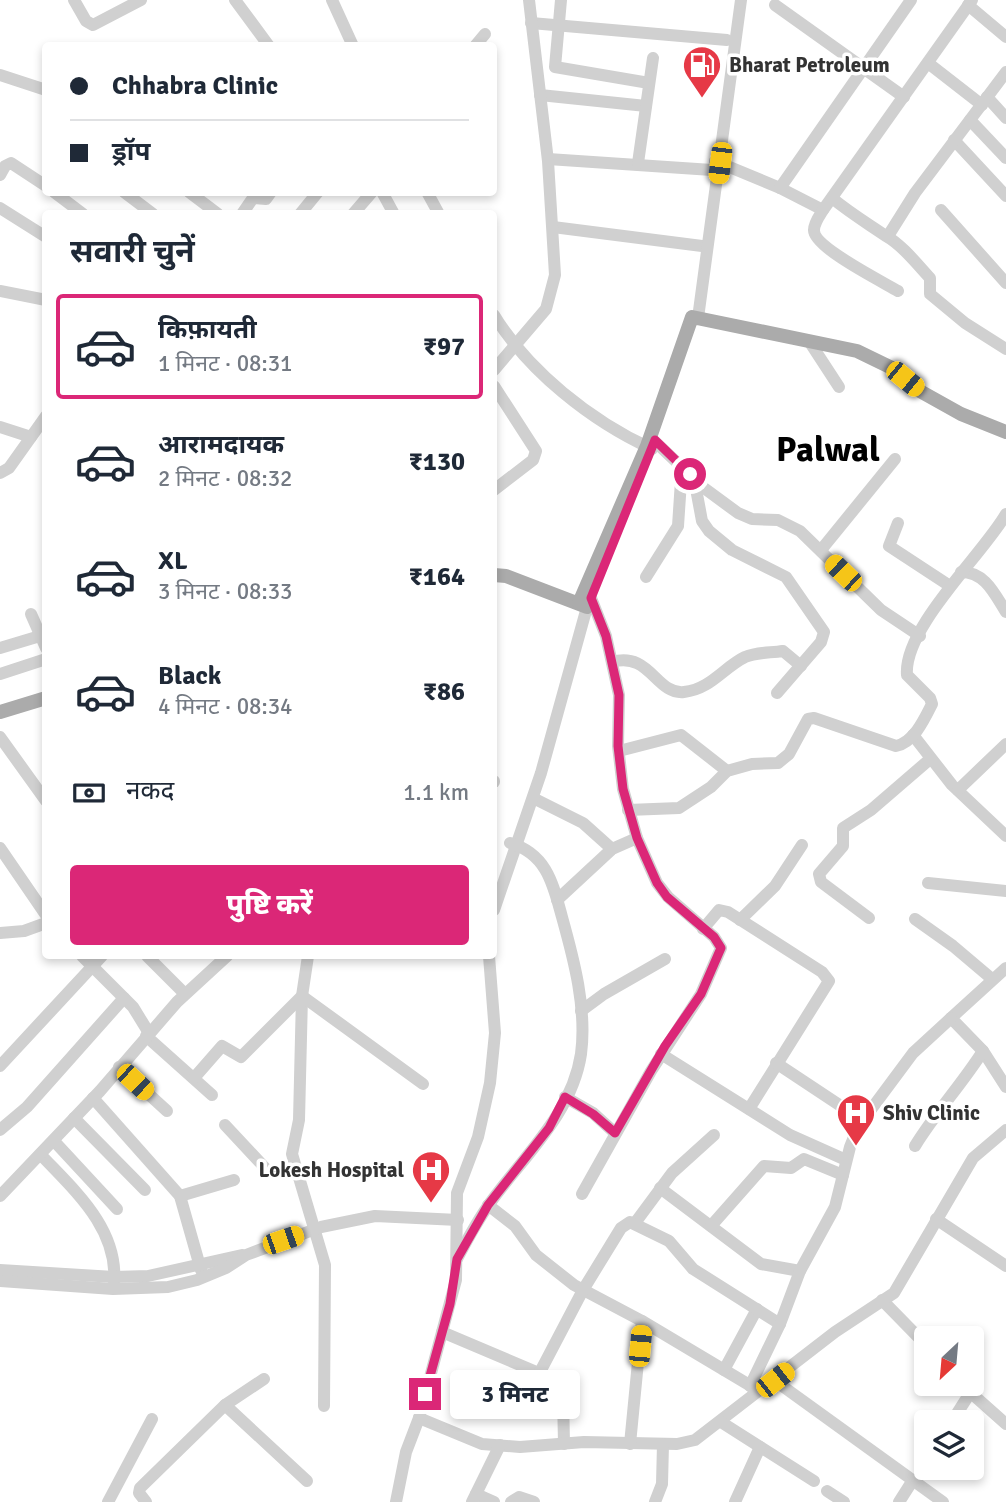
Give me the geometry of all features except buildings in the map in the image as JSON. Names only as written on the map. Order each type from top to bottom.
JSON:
[{"type":"main road","points":[[497,575],[585,600],[651,443],[695,318],[809,341],[874,358],[950,408],[1006,432]]},
{"type":"main road","points":[[0,712],[42,699]]},
{"type":"street","points":[[74,0],[86,21],[93,25],[141,0]]},
{"type":"street","points":[[235,0],[266,42]]},
{"type":"street","points":[[332,0],[351,42]]},
{"type":"street","points":[[497,367],[545,309],[553,292],[555,275],[548,159],[529,0]]},
{"type":"street","points":[[561,0],[555,67],[649,83]]},
{"type":"street","points":[[695,318],[733,0]]},
{"type":"street","points":[[695,318],[702,246],[741,0]]},
{"type":"street","points":[[780,187],[911,0]]},
{"type":"street","points":[[898,291],[822,243],[814,230],[823,210],[970,3],[1006,37]]},
{"type":"street","points":[[775,5],[904,97]]},
{"type":"street","points":[[531,23],[727,40]]},
{"type":"street","points":[[478,42],[485,34]]},
{"type":"street","points":[[638,163],[653,58]]},
{"type":"street","points":[[928,63],[1006,118]]},
{"type":"street","points":[[0,75],[42,89]]},
{"type":"street","points":[[888,236],[954,140],[1005,77]]},
{"type":"street","points":[[540,95],[646,106]]},
{"type":"street","points":[[970,120],[1006,158]]},
{"type":"street","points":[[954,140],[1006,197]]},
{"type":"street","points":[[548,159],[715,164],[780,187],[823,210]]},
{"type":"street","points":[[0,176],[6,161],[42,184]]},
{"type":"street","points":[[59,196],[78,210]]},
{"type":"street","points":[[129,196],[148,210]]},
{"type":"street","points":[[194,196],[213,210]]},
{"type":"street","points":[[245,210],[253,198],[266,199],[268,196]]},
{"type":"street","points":[[303,210],[315,196]]},
{"type":"street","points":[[356,210],[369,196]]},
{"type":"street","points":[[832,198],[864,224],[888,236],[930,278],[930,294],[965,323],[1006,349]]},
{"type":"street","points":[[0,208],[42,234]]},
{"type":"street","points":[[941,210],[1006,283]]},
{"type":"street","points":[[553,227],[702,246]]},
{"type":"street","points":[[0,290],[42,299]]},
{"type":"street","points":[[497,319],[515,346],[594,416],[651,443],[738,513],[752,519],[769,518],[789,524],[821,550],[881,610],[920,636]]},
{"type":"street","points":[[809,341],[839,387]]},
{"type":"street","points":[[497,391],[536,451],[533,460],[497,488]]},
{"type":"street","points":[[0,473],[9,468],[42,422]]},
{"type":"street","points":[[0,427],[31,437]]},
{"type":"street","points":[[821,550],[895,459]]},
{"type":"street","points":[[646,577],[678,526],[682,466]]},
{"type":"street","points":[[694,478],[702,521],[709,531],[732,550],[786,577],[824,632],[822,640],[777,693]]},
{"type":"street","points":[[628,810],[679,808],[711,787],[727,771],[782,760],[808,719],[814,718],[895,746],[914,735],[932,704],[930,698],[907,675],[907,666],[920,636],[950,586],[1006,514]]},
{"type":"street","points":[[898,523],[889,546],[950,586]]},
{"type":"street","points":[[961,572],[970,572],[986,581],[1006,612]]},
{"type":"street","points":[[582,1194],[661,1054],[701,994],[720,955],[719,944],[662,890],[637,838],[628,810],[619,751],[619,695],[612,662],[606,636],[585,600]]},
{"type":"street","points":[[513,844],[533,798],[585,600]]},
{"type":"street","points":[[497,900],[585,600]]},
{"type":"street","points":[[32,614],[42,640]]},
{"type":"street","points":[[0,648],[40,636]]},
{"type":"street","points":[[612,662],[625,659],[636,661],[672,689],[684,692],[715,680],[740,660],[757,653],[783,651],[801,666]]},
{"type":"street","points":[[0,674],[42,660]]},
{"type":"street","points":[[914,735],[929,760],[1006,836]]},
{"type":"street","points":[[619,751],[681,736],[727,771]]},
{"type":"street","points":[[0,737],[41,785]]},
{"type":"street","points":[[958,790],[1006,744]]},
{"type":"street","points":[[869,918],[821,882],[819,874],[843,846],[843,828],[871,810],[929,760]]},
{"type":"street","points":[[533,798],[583,823],[612,849]]},
{"type":"street","points":[[557,900],[612,849],[637,838]]},
{"type":"street","points":[[457,1259],[488,1205],[549,1128],[565,1097],[580,1056],[581,1011],[574,964],[557,900],[545,866],[537,857],[513,844]]},
{"type":"street","points":[[740,919],[775,886],[802,845]]},
{"type":"street","points":[[0,848],[42,909]]},
{"type":"street","points":[[928,883],[1006,891]]},
{"type":"street","points":[[703,929],[719,910],[740,919],[822,972],[828,981],[749,1110]]},
{"type":"street","points":[[915,919],[992,979]]},
{"type":"street","points":[[0,933],[24,932],[42,925]]},
{"type":"street","points":[[85,959],[124,998],[148,1035],[212,1095]]},
{"type":"street","points":[[0,1066],[99,959]]},
{"type":"street","points":[[149,959],[185,994]]},
{"type":"street","points":[[0,1196],[54,1141],[185,994],[224,959]]},
{"type":"street","points":[[308,959],[302,996],[299,1120],[292,1145],[295,1166],[326,1265],[324,1406]]},
{"type":"street","points":[[396,1502],[406,1452],[419,1418],[456,1280],[452,1192],[478,1114],[487,1057],[486,959]]},
{"type":"street","points":[[581,1011],[611,989],[665,959]]},
{"type":"street","points":[[755,1389],[800,1271],[835,1207],[846,1160],[862,1120],[913,1053],[1006,968]]},
{"type":"street","points":[[194,1078],[222,1046],[241,1057],[302,996]]},
{"type":"street","points":[[302,996],[423,1084]]},
{"type":"street","points":[[0,1130],[27,1107],[124,998]]},
{"type":"street","points":[[951,1018],[983,1051],[1006,1087]]},
{"type":"street","points":[[915,1146],[937,1110],[962,1083],[983,1051]]},
{"type":"street","points":[[661,1054],[790,1135],[846,1160]]},
{"type":"street","points":[[776,1063],[862,1120]]},
{"type":"street","points":[[119,1067],[167,1111]]},
{"type":"street","points":[[565,1097],[593,1114],[615,1133]]},
{"type":"street","points":[[93,1098],[180,1196],[203,1277]]},
{"type":"street","points":[[75,1118],[145,1190]]},
{"type":"street","points":[[225,1125],[267,1170],[278,1173],[295,1166]]},
{"type":"street","points":[[419,1418],[482,1444],[663,1444],[695,1440],[721,1422],[755,1389],[775,1380],[902,1282],[973,1158],[1006,1130]]},
{"type":"street","points":[[635,1223],[660,1188],[714,1135]]},
{"type":"street","points":[[54,1141],[117,1209]]},
{"type":"street","points":[[41,1155],[84,1202],[104,1229],[114,1283]]},
{"type":"street","points":[[710,1226],[764,1166],[791,1168],[804,1159],[843,1175]]},
{"type":"street","points":[[180,1196],[234,1180]]},
{"type":"street","points":[[660,1188],[761,1264],[800,1271]]},
{"type":"street","points":[[488,1205],[516,1227],[536,1255],[583,1290],[642,1321],[755,1389]]},
{"type":"street","points":[[0,1281],[114,1283],[246,1255],[313,1229],[375,1216],[454,1221]]},
{"type":"street","points":[[936,1219],[1006,1266]]},
{"type":"street","points":[[540,1372],[583,1290],[624,1224],[635,1223],[673,1244],[693,1269],[715,1286],[780,1324]]},
{"type":"street","points":[[0,1270],[168,1287],[226,1268],[246,1255]]},
{"type":"street","points":[[882,1300],[914,1333]]},
{"type":"street","points":[[724,1370],[757,1309]]},
{"type":"street","points":[[630,1444],[642,1321]]},
{"type":"street","points":[[442,1332],[553,1379],[561,1390],[564,1444]]},
{"type":"street","points":[[146,1502],[139,1493],[140,1488],[225,1405],[264,1379]]},
{"type":"street","points":[[775,1380],[943,1502]]},
{"type":"street","points":[[974,1396],[1006,1424]]},
{"type":"street","points":[[225,1405],[307,1481]]},
{"type":"street","points":[[108,1502],[152,1419]]},
{"type":"street","points":[[721,1422],[814,1481]]},
{"type":"street","points":[[404,1502],[415,1448],[414,1434]]},
{"type":"street","points":[[655,1502],[662,1484],[663,1444]]},
{"type":"street","points":[[494,1502],[474,1498],[500,1445]]},
{"type":"street","points":[[735,1502],[760,1447]]},
{"type":"street","points":[[903,1500],[913,1480]]},
{"type":"street","points":[[827,1491],[844,1502]]},
{"type":"street","points":[[511,1502],[519,1497],[534,1502]]},
{"type":"place","name":"Bharat Petroleum","points":[[702,99]]},
{"type":"place","name":"Shiv Clinic","points":[[856,1147]]},
{"type":"place","name":"Lokesh Hospital","points":[[431,1204]]},
{"type":"district","name":"Palwal","points":[[828,449]]},
{"type":"route","points":[[425,1394],[456,1280],[457,1259],[488,1205],[549,1128],[565,1097],[593,1114],[615,1133],[665,1046],[701,994],[720,955],[721,948],[714,937],[682,912],[657,883],[637,838],[623,789],[618,746],[619,695],[606,636],[591,598],[655,440],[690,474]]}]
